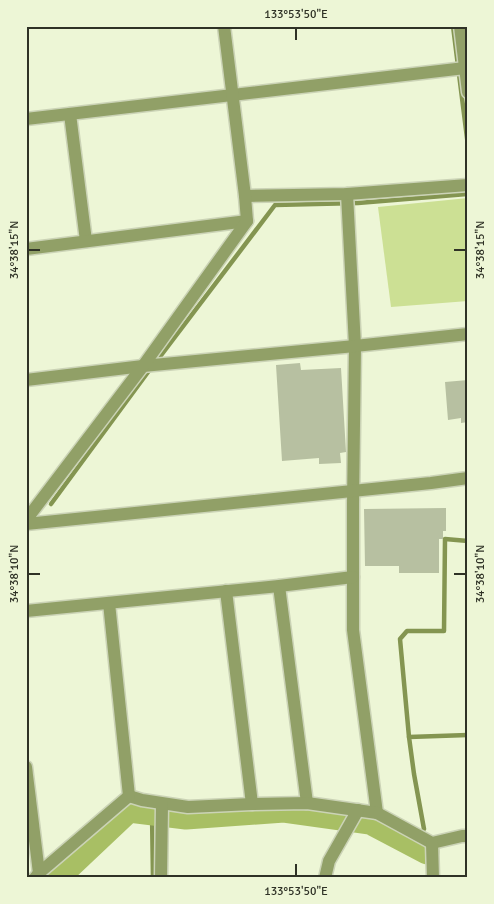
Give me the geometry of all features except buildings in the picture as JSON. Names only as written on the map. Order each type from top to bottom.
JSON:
[{"type":"street","points":[[26,520],[151,365],[247,221],[224,26]]},
{"type":"street","points":[[460,26],[460,68],[468,92]]},
{"type":"street","points":[[26,120],[460,68]]},
{"type":"street","points":[[70,114],[86,241]]},
{"type":"street","points":[[245,196],[347,200],[468,185]]},
{"type":"street","points":[[347,200],[355,346],[353,630],[377,813]]},
{"type":"street","points":[[26,249],[247,221]]},
{"type":"street","points":[[26,380],[151,365],[468,334]]},
{"type":"street","points":[[26,524],[468,478]]},
{"type":"street","points":[[26,611],[226,592],[353,577]]},
{"type":"street","points":[[279,586],[306,803]]},
{"type":"street","points":[[226,592],[252,804]]},
{"type":"street","points":[[109,603],[129,796]]},
{"type":"street","points":[[26,768],[37,875]]},
{"type":"street","points":[[129,796],[162,810],[252,804],[306,803],[354,817],[377,813],[432,843],[468,836]]},
{"type":"street","points":[[37,875],[129,796]]},
{"type":"street","points":[[161,878],[162,810]]},
{"type":"street","points":[[325,878],[328,861],[354,817]]},
{"type":"street","points":[[432,843],[433,878]]},
{"type":"green space","points":[[468,198],[468,301],[391,307],[378,207]]},
{"type":"waterway","points":[[453,26],[468,146]]},
{"type":"waterway","points":[[156,362],[275,205],[358,203],[467,194]]},
{"type":"waterway","points":[[51,504],[151,368]]},
{"type":"waterway","points":[[409,737],[400,639],[407,631],[444,631],[445,539],[468,541]]},
{"type":"waterway","points":[[424,829],[409,737],[468,735]]},
{"type":"waterway","points":[[57,878],[129,810],[186,817],[284,810],[370,822],[427,852]]},
{"type":"waterway","points":[[152,814],[153,878]]}]
